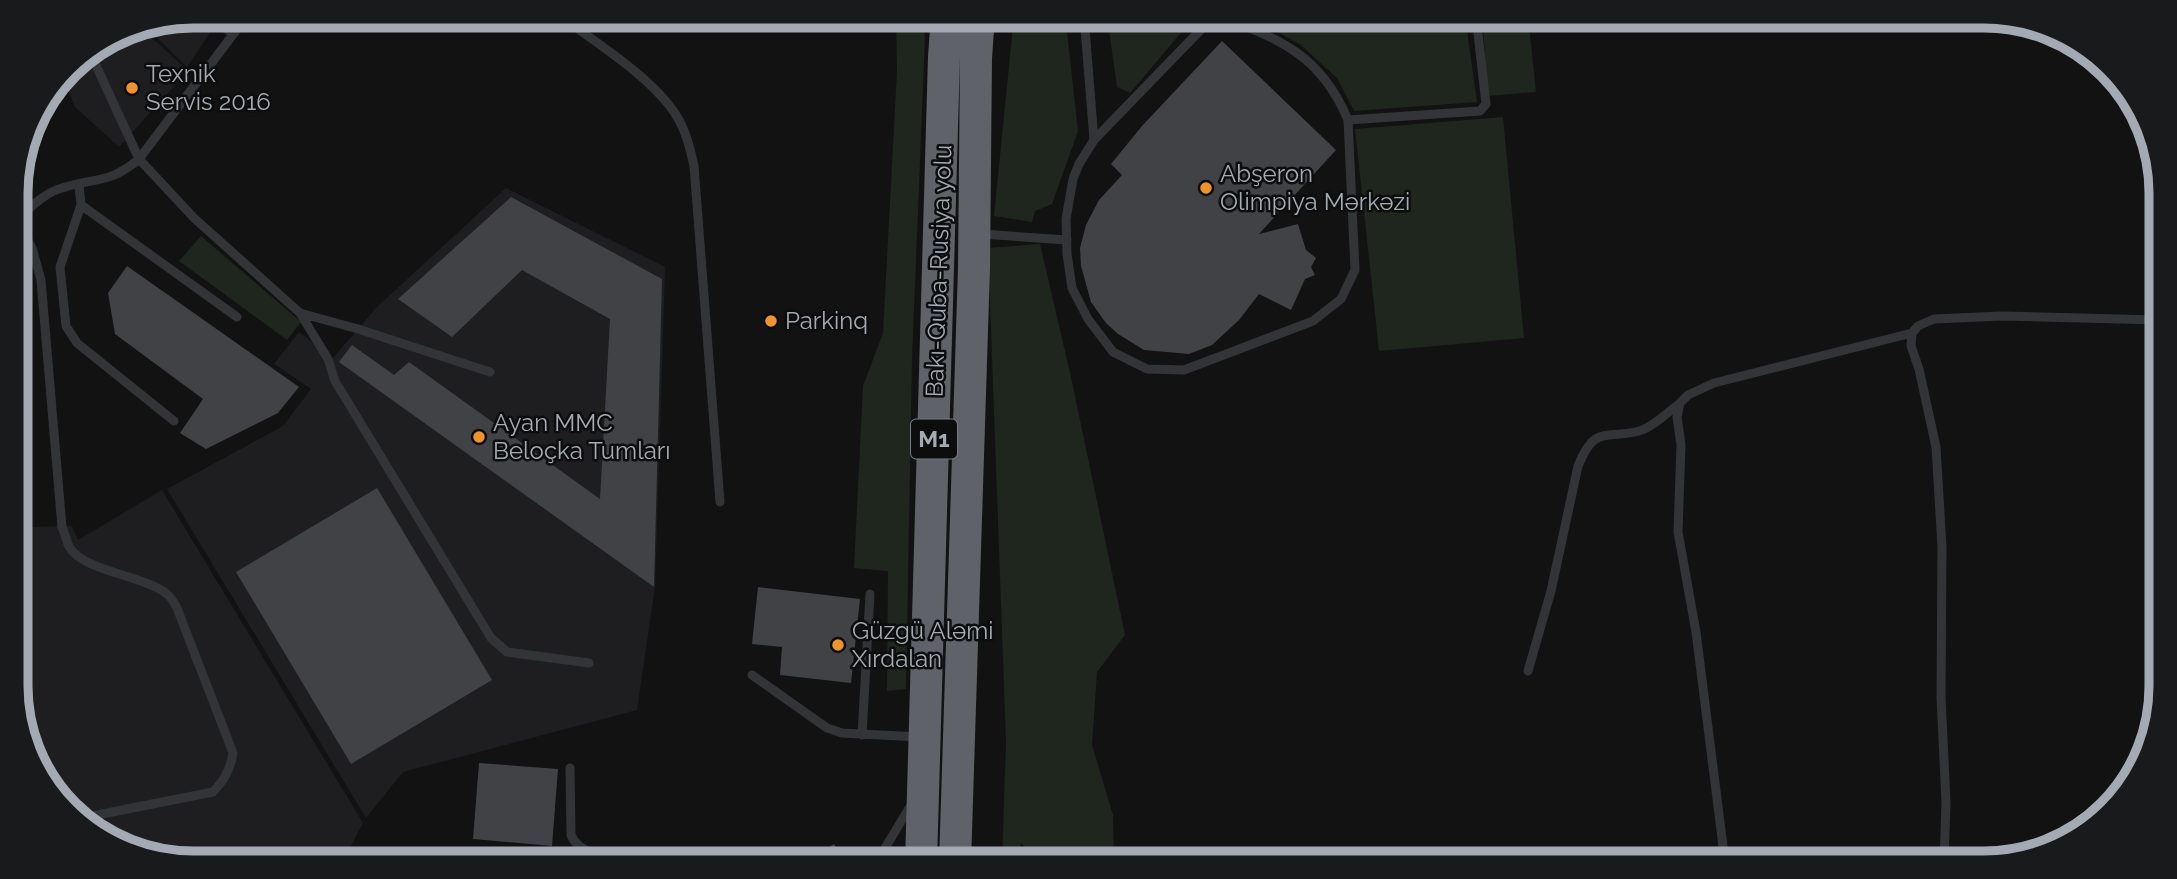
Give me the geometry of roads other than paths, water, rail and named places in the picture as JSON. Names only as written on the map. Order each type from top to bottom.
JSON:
[{"type":"highway","points":[[941,28],[944,57]]},
{"type":"highway","name":"Bakı-Quba-Rusiya yolu","points":[[921,851],[946,28]]},
{"type":"highway","name":"Bakı-Quba-Rusiya yolu","points":[[956,851],[978,28]]},
{"type":"highway","points":[[976,58],[983,28]]},
{"type":"lane","points":[[225,28],[233,34]]},
{"type":"lane","points":[[28,210],[47,194],[63,187],[113,177],[139,159],[238,28]]},
{"type":"lane","points":[[576,28],[638,75],[659,95],[676,114],[687,137],[694,166],[720,502]]},
{"type":"lane","points":[[976,58],[991,28]]},
{"type":"lane","points":[[1085,28],[1094,140]]},
{"type":"lane","points":[[1204,28],[1094,140],[1073,179],[1066,219],[1072,288],[1088,319],[1113,352],[1147,369],[1184,370],[1313,321],[1341,299],[1355,270],[1348,120],[1340,102],[1314,66],[1298,52],[1250,28]]},
{"type":"lane","points":[[1348,120],[1480,111],[1486,104],[1477,28]]},
{"type":"lane","points":[[94,61],[139,159],[194,218],[300,313],[328,359],[335,381],[491,638],[508,652],[590,663]]},
{"type":"lane","points":[[79,185],[81,205],[60,267],[66,326],[77,343],[174,421]]},
{"type":"lane","points":[[81,205],[237,317]]},
{"type":"lane","points":[[974,234],[1067,240]]},
{"type":"lane","points":[[28,240],[41,280],[62,527],[70,548],[90,562],[169,595],[177,608],[233,753],[230,770],[213,792],[92,816]]},
{"type":"lane","points":[[300,313],[359,329],[490,372]]},
{"type":"lane","points":[[1528,671],[1551,592],[1578,466],[1585,449],[1598,436],[1640,431],[1680,404],[1688,395],[1714,383],[1912,333],[1918,326],[1934,320],[1989,316],[2149,320]]},
{"type":"lane","points":[[1912,333],[1911,346],[1919,369],[1936,447],[1942,547],[1941,697],[1946,802],[1944,851]]},
{"type":"lane","points":[[1680,404],[1677,417],[1681,445],[1678,532],[1696,632],[1724,851]]},
{"type":"lane","points":[[862,735],[870,594]]},
{"type":"lane","points":[[752,675],[827,728],[862,735],[925,737]]},
{"type":"lane","points":[[570,768],[571,835],[575,844],[584,851]]},
{"type":"lane","points":[[883,851],[923,786]]},
{"type":"place","name":"Texnik Servis 2016","points":[[132,88]]},
{"type":"place","name":"Abşeron Olimpiya Mərkəzi","points":[[1206,188]]},
{"type":"place","name":"Parkinq","points":[[771,321]]},
{"type":"place","name":"Ayan MMC Beloçka Tumları","points":[[479,437]]},
{"type":"place","name":"Güzgü Aləmi Xırdalan","points":[[838,645]]}]
